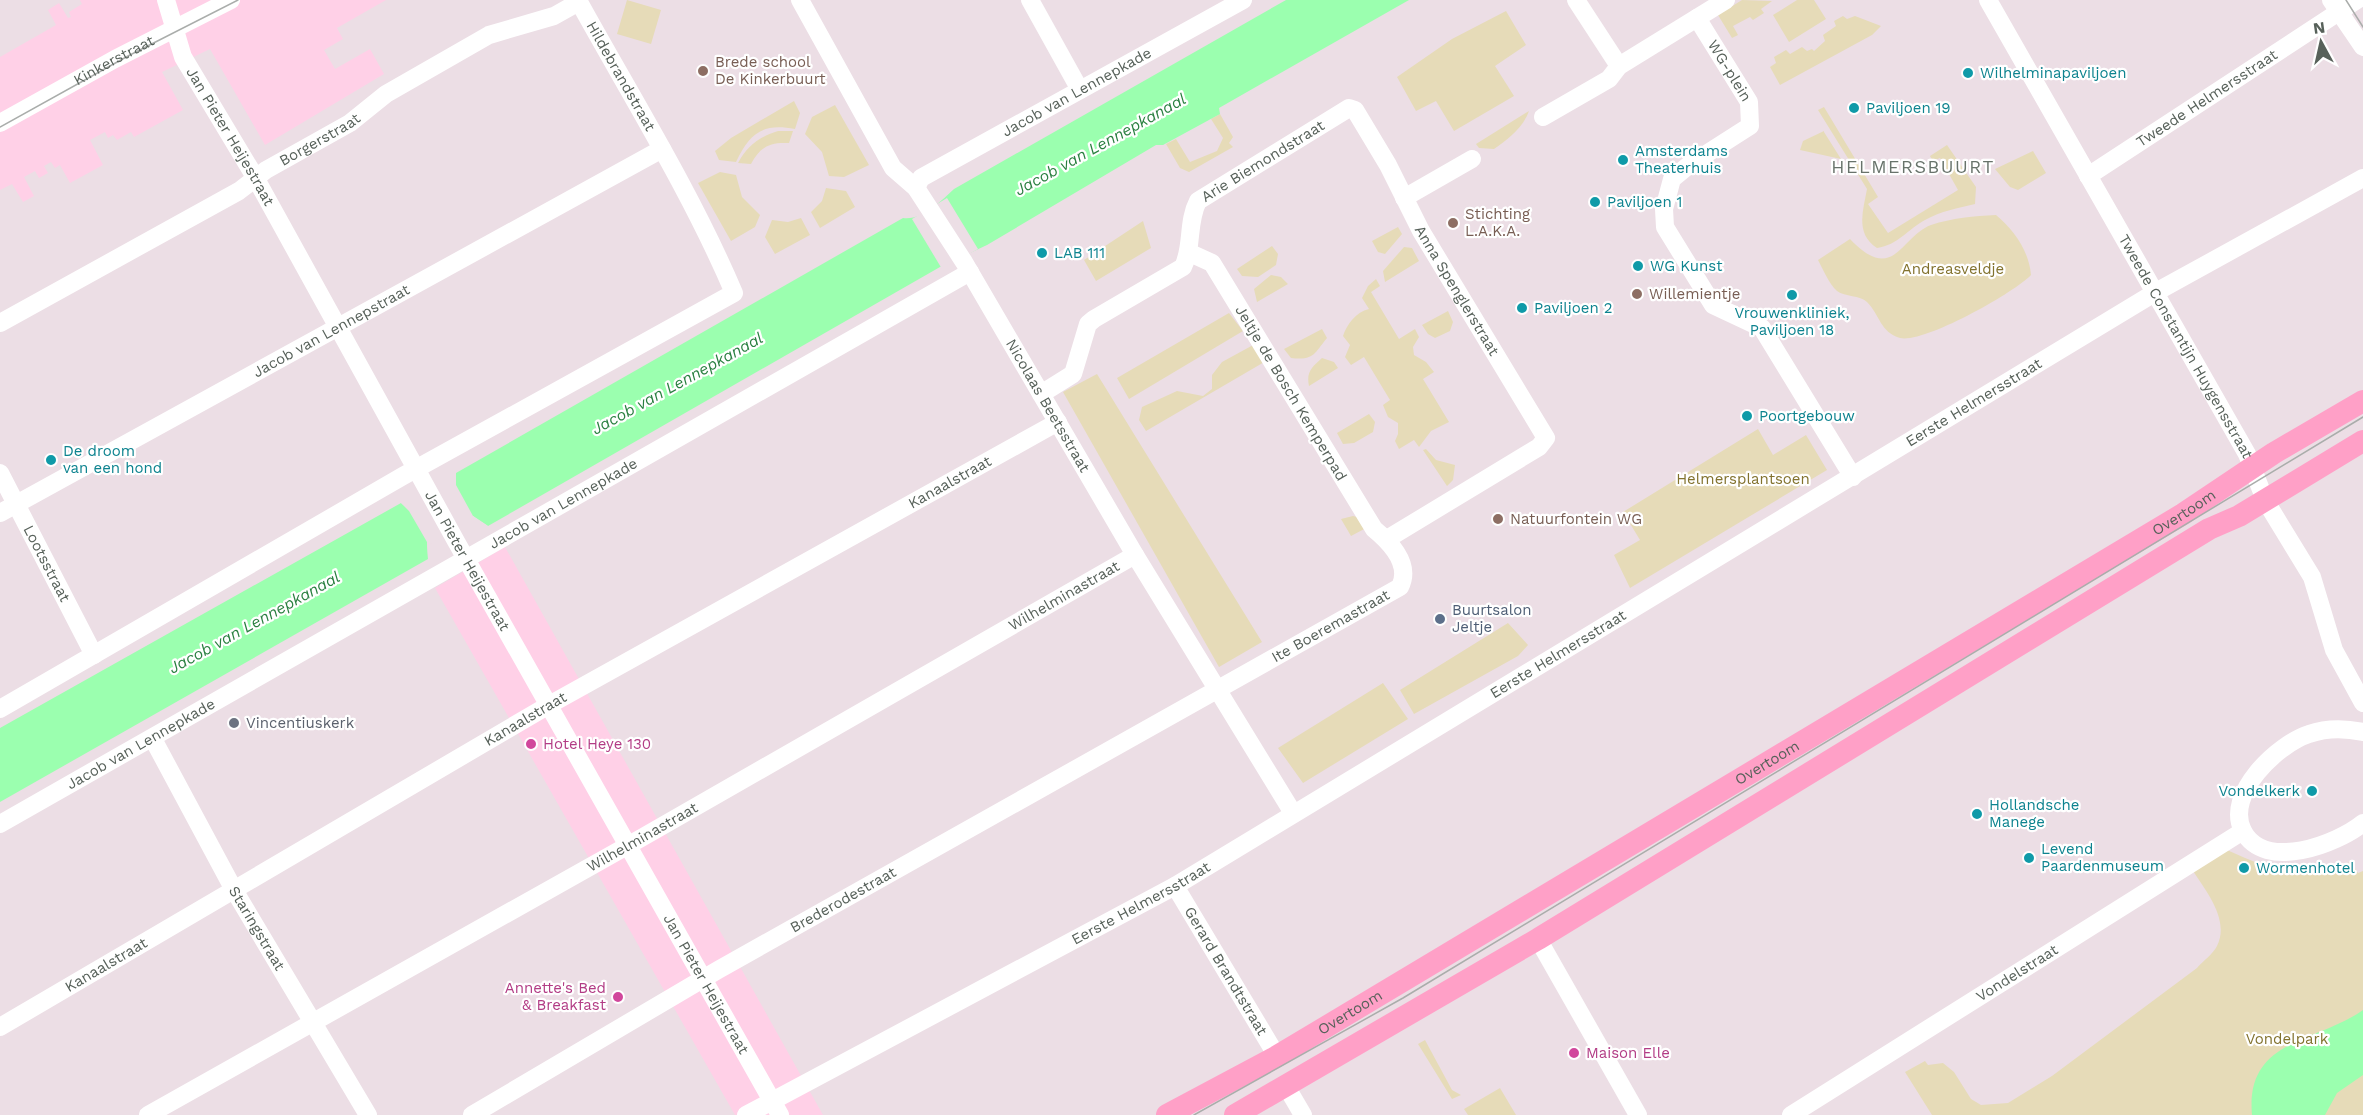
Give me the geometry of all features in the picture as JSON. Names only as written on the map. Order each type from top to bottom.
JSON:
[{"type":"main road","name":"Overtoom","points":[[1167,1115],[1274,1058],[2183,514],[2363,401]]},
{"type":"main road","name":"Overtoom","points":[[1235,1115],[1538,939],[2209,529],[2265,500],[2363,441]]},
{"type":"street","name":"Jan Pieter Heijestraat","points":[[166,0],[183,57],[255,177],[466,560],[777,1108]]},
{"type":"street","name":"Kinkerstraat","points":[[0,123],[124,54],[231,0]]},
{"type":"street","name":"Nicolaas Beetsstraat","points":[[800,0],[893,168],[920,194],[967,267],[1216,689],[1293,813]]},
{"type":"street","points":[[1030,0],[1080,90]]},
{"type":"street","name":"Jacob van Lennepkade","points":[[920,194],[921,178],[1243,0]]},
{"type":"street","points":[[1576,0],[1619,66]]},
{"type":"street","points":[[1543,117],[1608,79],[1619,66],[1726,0]]},
{"type":"street","name":"Tweede Constantijn Huygensstraat","points":[[1988,0],[2156,292],[2253,468],[2265,500],[2312,577],[2334,650],[2363,703]]},
{"type":"street","name":"Tweede Helmersstraat","points":[[2088,176],[2335,6],[2357,0]]},
{"type":"street","name":"Hildebrandstraat","points":[[417,469],[734,293],[683,186],[579,2]]},
{"type":"street","name":"Borgerstraat","points":[[0,322],[239,191],[255,177],[350,123],[386,94],[489,35],[554,16],[579,2]]},
{"type":"street","points":[[2335,6],[2363,47]]},
{"type":"street","name":"WG-plein","points":[[1697,18],[1749,102],[1750,126],[1689,165],[1672,179],[1664,209],[1665,227],[1713,305],[1762,328],[1853,477]]},
{"type":"street","name":"Arie Biemondstraat","points":[[1190,253],[1188,242],[1198,201],[1349,108],[1355,110],[1367,130]]},
{"type":"street","name":"Anna Spenglerstraat","points":[[1367,130],[1421,231],[1545,438],[1539,447],[1387,539]]},
{"type":"street","name":"Jacob van Lennepstraat","points":[[0,513],[662,149]]},
{"type":"street","points":[[1404,198],[1472,159]]},
{"type":"street","name":"Eerste Helmersstraat","points":[[746,1115],[777,1108],[1175,885],[2156,292],[2363,178]]},
{"type":"street","points":[[1041,394],[1073,374],[1088,324],[1183,267],[1190,253]]},
{"type":"street","name":"Jeltje de Bosch Kemperpad","points":[[1190,253],[1212,263],[1258,335],[1374,529],[1387,539]]},
{"type":"street","name":"Jacob van Lennepkade","points":[[0,824],[466,560],[967,267]]},
{"type":"street","name":"Kanaalstraat","points":[[0,1027],[549,705],[1058,422]]},
{"type":"street","points":[[0,709],[417,469]]},
{"type":"street","name":"Lootsstraat","points":[[0,473],[94,655]]},
{"type":"street","name":"Ite Boeremastraat","points":[[1216,689],[1305,642],[1400,587],[1405,576],[1402,564],[1387,539]]},
{"type":"street","name":"Wilhelminastraat","points":[[148,1115],[629,845],[1136,555]]},
{"type":"street","name":"Brederodestraat","points":[[472,1115],[704,978],[1216,689]]},
{"type":"street","points":[[2363,732],[2343,728],[2309,734],[2273,754],[2243,794],[2240,816],[2243,831],[2262,847],[2279,852],[2296,852],[2341,838],[2363,823]]},
{"type":"street","name":"Staringstraat","points":[[153,739],[234,890],[311,1023],[368,1115]]},
{"type":"street","name":"Vondelstraat","points":[[1791,1115],[2243,831]]},
{"type":"street","name":"Gerard Brandtstraat","points":[[1175,885],[1272,1048],[1274,1058]]},
{"type":"street","points":[[1538,939],[1638,1115]]},
{"type":"street","points":[[1286,1086],[1303,1115]]},
{"type":"shaded area","points":[[80,0],[386,0],[337,28],[343,39],[324,50],[335,69],[370,49],[384,74],[265,145],[210,49],[162,72],[183,110],[134,137],[131,132],[117,140],[113,135],[108,138],[105,132],[90,140],[103,165],[70,183],[60,165],[55,168],[51,162],[44,166],[48,173],[39,178],[35,171],[24,177],[34,196],[23,202],[12,184],[0,190],[0,57],[56,25],[48,10],[59,3],[68,18],[71,17],[69,12],[82,4]]},
{"type":"shaded area","points":[[505,547],[823,1115],[735,1115],[435,588]]},
{"type":"green space","points":[[627,0],[661,10],[651,44],[617,34]]},
{"type":"green space","points":[[1742,0],[1772,1],[1761,9],[1764,13],[1753,20],[1750,17],[1733,26],[1738,35],[1732,38],[1718,15]]},
{"type":"green space","points":[[1797,0],[1814,0],[1826,19],[1789,42],[1773,15]]},
{"type":"green space","points":[[1506,11],[1526,45],[1495,66],[1514,96],[1454,131],[1436,101],[1416,111],[1397,77],[1452,39]]},
{"type":"green space","points":[[1843,16],[1847,19],[1855,16],[1881,26],[1872,35],[1780,85],[1770,67],[1776,63],[1774,57],[1786,50],[1790,54],[1802,47],[1807,51],[1812,49],[1814,51],[1825,41],[1823,35],[1836,26],[1834,21]]},
{"type":"green space","points":[[794,101],[800,113],[795,129],[774,128],[758,132],[746,144],[736,162],[719,160],[715,151],[731,138]]},
{"type":"green space","points":[[835,105],[869,165],[844,177],[829,176],[822,152],[805,134],[812,117]]},
{"type":"green space","points":[[1824,107],[1878,197],[1868,204],[1888,233],[1958,190],[1940,158],[1933,161],[1930,156],[1947,145],[1976,187],[1975,204],[1931,217],[1891,244],[1877,248],[1870,242],[1863,229],[1867,189],[1818,110]]},
{"type":"green space","points":[[1529,111],[1519,128],[1494,149],[1479,148],[1476,144]]},
{"type":"green space","points":[[1220,114],[1233,137],[1229,143],[1233,147],[1189,172],[1180,168],[1166,144],[1176,139],[1190,162],[1217,151],[1223,138],[1211,119]]},
{"type":"green space","points":[[778,131],[793,131],[789,143],[776,143],[766,147],[758,153],[751,164],[738,163],[755,143]]},
{"type":"green space","points":[[1824,131],[1841,159],[1800,150],[1803,141]]},
{"type":"green space","points":[[2033,151],[2046,173],[2018,190],[2010,187],[1995,169]]},
{"type":"green space","points":[[720,172],[736,175],[742,197],[760,215],[755,227],[731,241],[698,183]]},
{"type":"green space","points":[[826,188],[846,191],[855,207],[820,228],[811,212],[822,201]]},
{"type":"green space","name":"Andreasveldje","points":[[1996,215],[2020,242],[2030,266],[2031,275],[2007,293],[1968,316],[1912,338],[1900,338],[1888,332],[1867,302],[1837,291],[1818,260],[1850,239],[1865,252],[1877,258],[1887,258],[1895,254],[1920,231],[1931,225],[1963,218]]},
{"type":"green space","points":[[801,218],[810,235],[775,254],[765,237],[772,220],[788,222]]},
{"type":"green space","points":[[1143,221],[1151,248],[1096,281],[1084,260]]},
{"type":"green space","points":[[1398,227],[1402,234],[1385,254],[1378,252],[1372,241]]},
{"type":"green space","points":[[1272,246],[1278,254],[1276,265],[1258,277],[1242,276],[1237,269]]},
{"type":"green space","points":[[1404,247],[1412,248],[1419,261],[1385,282],[1383,271]]},
{"type":"green space","points":[[1271,275],[1281,277],[1288,284],[1257,302],[1254,289]]},
{"type":"green space","points":[[1376,279],[1380,286],[1371,292],[1399,339],[1415,329],[1419,337],[1413,347],[1414,355],[1426,362],[1434,372],[1423,379],[1449,422],[1431,431],[1419,447],[1414,440],[1399,449],[1395,441],[1398,434],[1398,423],[1388,417],[1383,405],[1390,400],[1364,357],[1351,365],[1345,357],[1350,345],[1343,336],[1356,316],[1369,309],[1362,298],[1368,286]]},
{"type":"green space","points":[[1448,311],[1453,322],[1450,331],[1435,338],[1428,334],[1422,325]]},
{"type":"green space","points":[[1229,313],[1243,331],[1129,399],[1117,378]]},
{"type":"green space","points":[[1322,329],[1327,338],[1310,357],[1291,358],[1284,349]]},
{"type":"green space","points":[[1255,344],[1266,361],[1146,431],[1139,420],[1142,407],[1177,391],[1203,396],[1212,389],[1212,375],[1222,362]]},
{"type":"green space","points":[[1322,358],[1334,362],[1338,368],[1309,386],[1308,377],[1311,370]]},
{"type":"green space","points":[[1097,374],[1262,642],[1219,667],[1063,392]]},
{"type":"green space","points":[[1369,414],[1375,422],[1373,432],[1354,443],[1343,444],[1337,433]]},
{"type":"green space","name":"Helmersplantsoen","points":[[1758,429],[1773,455],[1806,435],[1827,470],[1630,588],[1614,555],[1640,540],[1623,512]]},
{"type":"green space","points":[[1426,449],[1436,460],[1455,465],[1453,480],[1447,486],[1423,450]]},
{"type":"green space","points":[[1353,516],[1361,518],[1368,527],[1351,536],[1341,519]]},
{"type":"green space","points":[[1508,623],[1528,645],[1518,656],[1414,714],[1400,690]]},
{"type":"green space","points":[[1383,683],[1408,719],[1303,783],[1278,748]]},
{"type":"green space","name":"Vondelpark","points":[[2227,850],[2260,864],[2288,871],[2316,871],[2351,862],[2358,873],[2363,871],[2363,1115],[1932,1115],[1905,1072],[1925,1061],[1928,1065],[1943,1063],[1954,1072],[1971,1099],[1981,1105],[2008,1103],[2052,1076],[2197,968],[2217,946],[2221,926],[2215,906],[2193,871]]},
{"type":"green space","points":[[1425,1040],[1452,1090],[1461,1095],[1452,1099],[1418,1044]]},
{"type":"green space","points":[[1500,1088],[1516,1115],[1468,1115],[1464,1109]]},
{"type":"water","name":"Jacob van Lennepkanaal","points":[[1286,0],[1409,0],[1219,108],[1220,114],[1163,145],[1156,145],[987,245],[940,267],[488,526],[473,516],[427,542],[428,559],[0,802],[0,728],[401,503],[410,510],[456,485],[456,473],[903,218],[924,213],[954,189]]},
{"type":"water","points":[[2363,1010],[2363,1075],[2337,1093],[2325,1115],[2252,1115],[2253,1090],[2260,1071],[2272,1057],[2288,1046],[2345,1021]]},
{"type":"pier","points":[[947,198],[978,249],[942,269],[912,219]]},
{"type":"pier","points":[[456,473],[456,485],[473,516],[488,526],[485,528],[473,519],[430,544],[431,557],[428,559],[427,542],[409,511],[401,503],[404,502],[410,507],[453,483],[453,475]]},
{"type":"tram line","points":[[0,127],[128,56],[238,0]]},
{"type":"tram line","points":[[2346,0],[2363,27]]},
{"type":"tram line","points":[[1194,1115],[1403,998],[2363,417]]},
{"type":"place","name":"Brede school De Kinkerbuurt","points":[[703,71]]},
{"type":"place","name":"Wilhelminapaviljoen","points":[[1968,73]]},
{"type":"place","name":"Paviljoen 19","points":[[1854,108]]},
{"type":"place","name":"Amsterdams Theaterhuis","points":[[1623,160]]},
{"type":"place","name":"Paviljoen 1","points":[[1595,202]]},
{"type":"place","name":"Stichting L.A.K.A.","points":[[1453,223]]},
{"type":"place","name":"LAB 111","points":[[1042,253]]},
{"type":"place","name":"WG Kunst","points":[[1638,266]]},
{"type":"place","name":"Willemientje","points":[[1637,294]]},
{"type":"place","name":"Vrouwenkliniek, Paviljoen 18","points":[[1792,295]]},
{"type":"place","name":"Paviljoen 2","points":[[1522,308]]},
{"type":"place","name":"Poortgebouw","points":[[1747,416]]},
{"type":"place","name":"De droom van een hond","points":[[51,460]]},
{"type":"place","name":"Natuurfontein WG","points":[[1498,519]]},
{"type":"place","name":"Buurtsalon Jeltje","points":[[1440,619]]},
{"type":"place","name":"Vincentiuskerk","points":[[234,723]]},
{"type":"place","name":"Hotel Heye 130","points":[[531,744]]},
{"type":"place","name":"Vondelkerk","points":[[2312,791]]},
{"type":"place","name":"Hollandsche Manege","points":[[1977,814]]},
{"type":"place","name":"Levend Paardenmuseum","points":[[2029,858]]},
{"type":"place","name":"Wormenhotel","points":[[2244,868]]},
{"type":"place","name":"Annette's Bed & Breakfast","points":[[618,997]]},
{"type":"place","name":"Maison Elle","points":[[1574,1053]]},
{"type":"district","name":"HELMERSBUURT","points":[[1913,167]]}]
